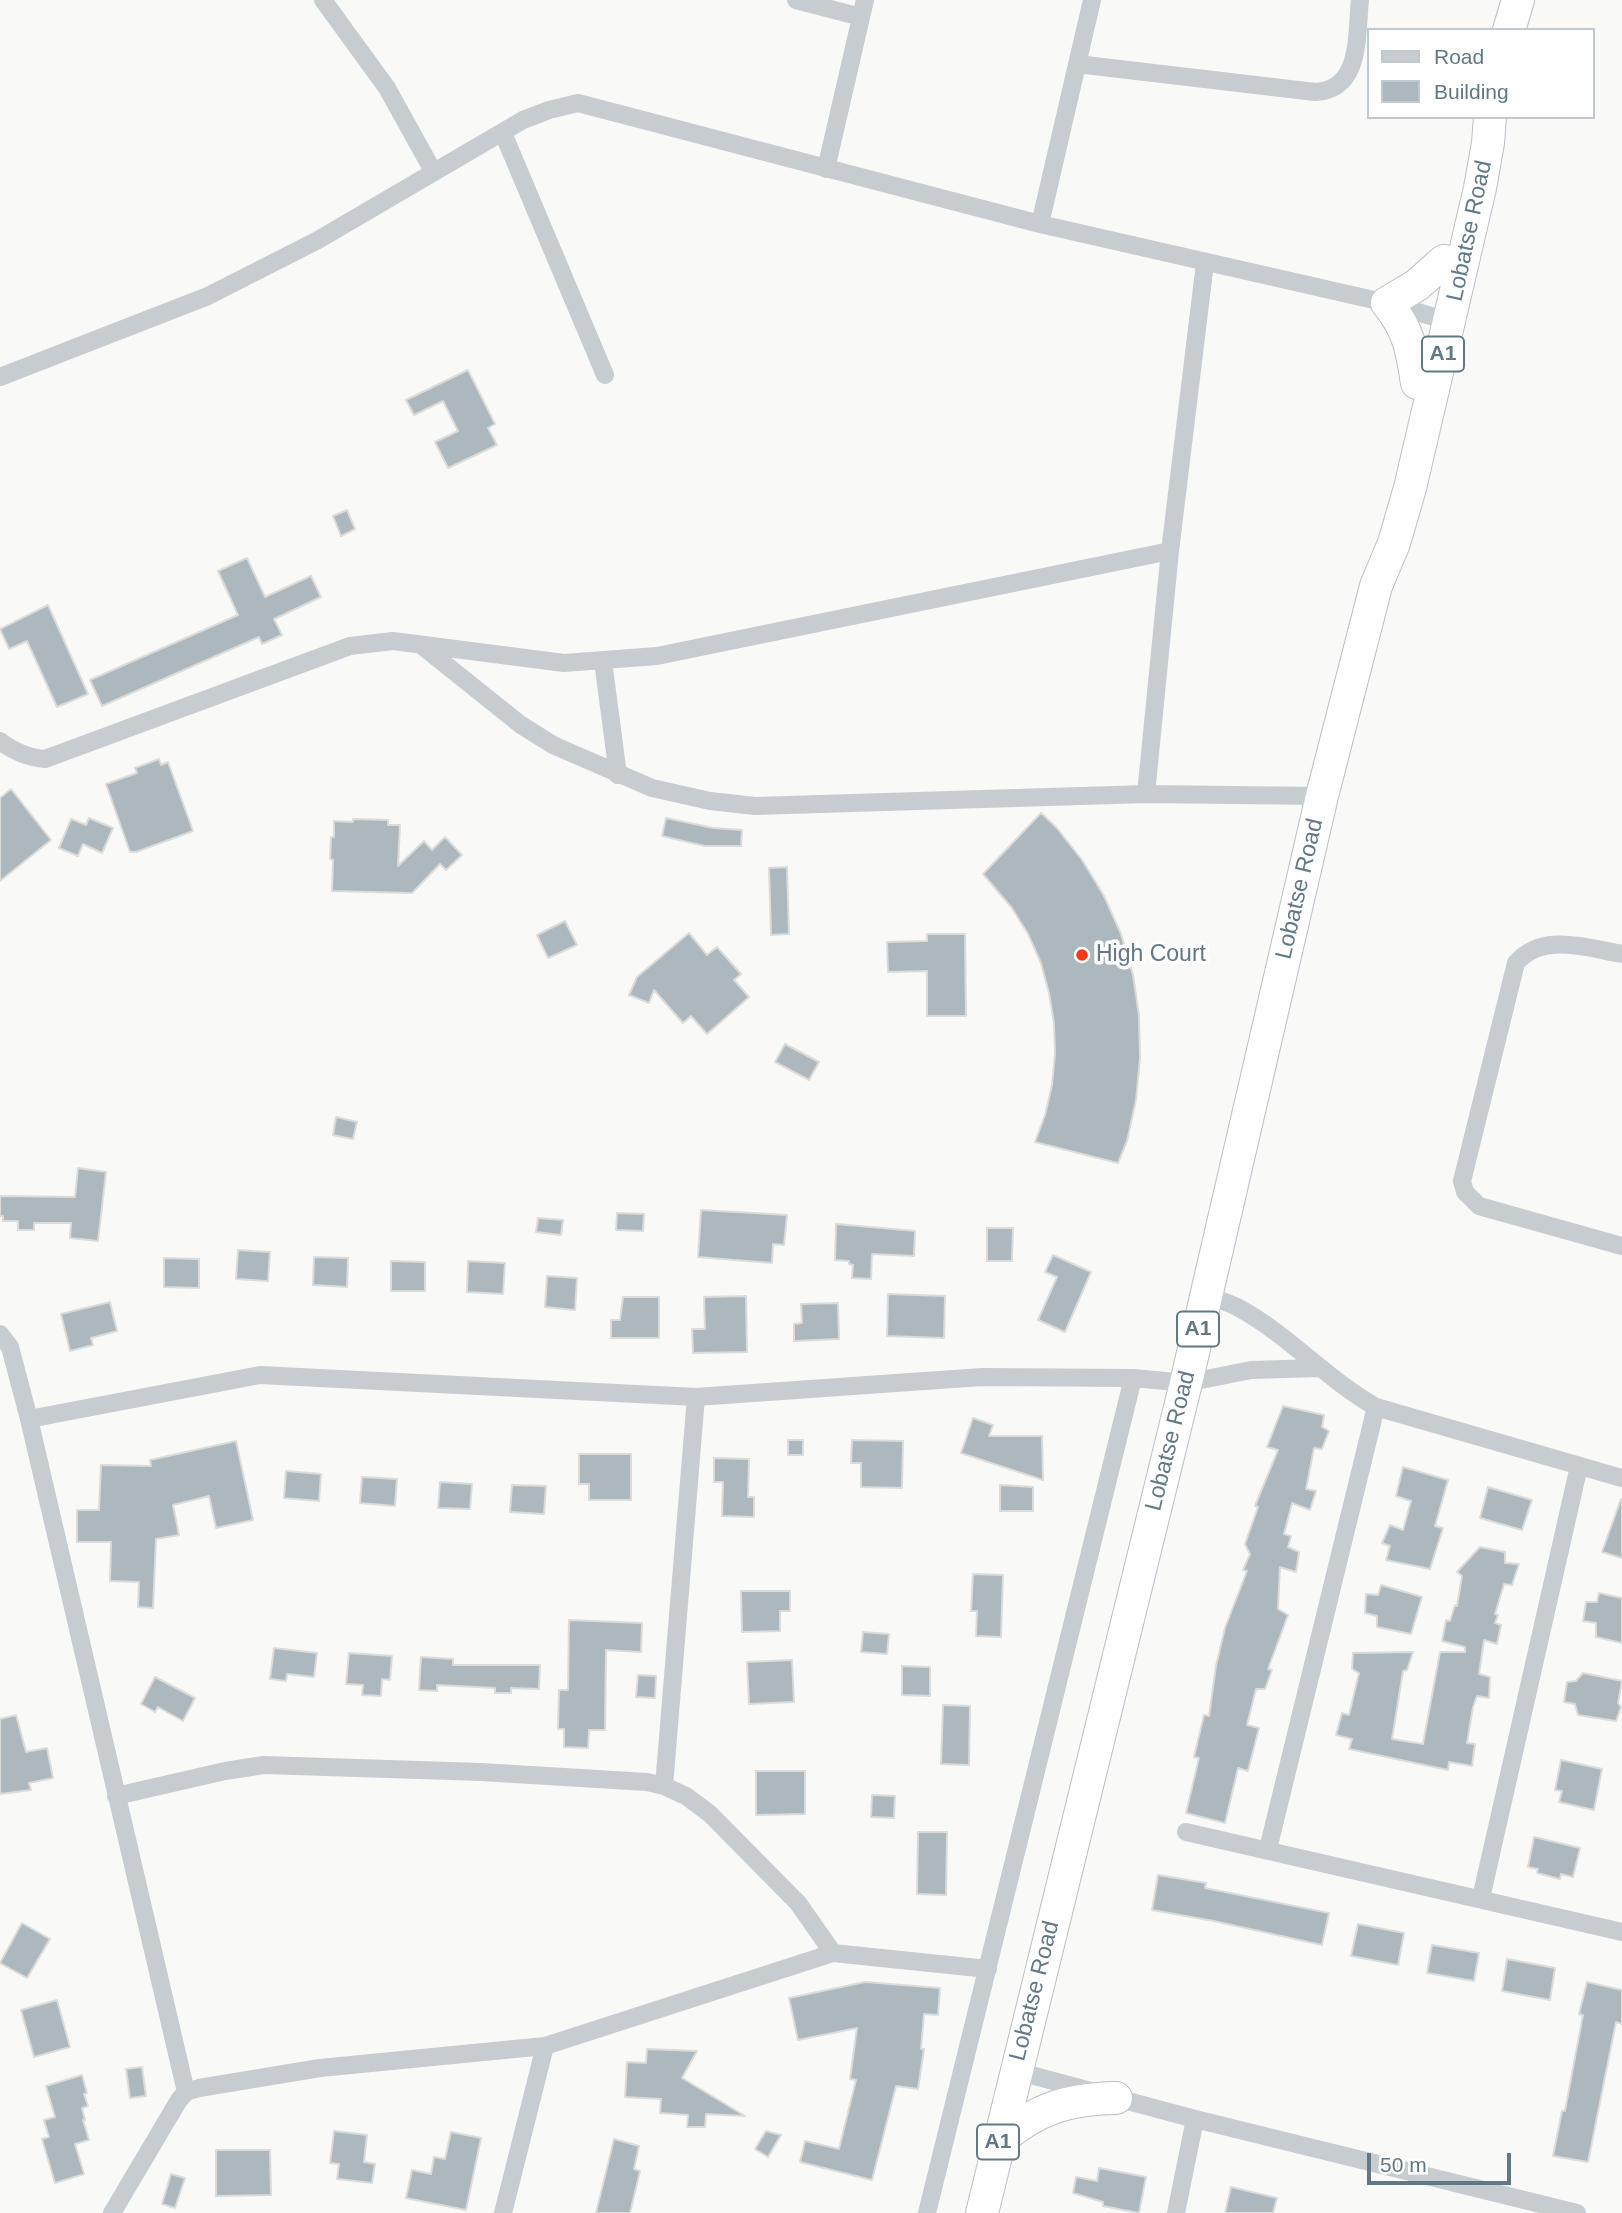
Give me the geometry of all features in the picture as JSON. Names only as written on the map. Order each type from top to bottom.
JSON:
[{"type":"highway","points":[[1510,28],[1518,0]]},
{"type":"highway","name":"Lobatse Road","points":[[982,2213],[1185,1383],[1322,796],[1376,586],[1394,544],[1410,488],[1442,318],[1444,261],[1471,141],[1480,119]]},
{"type":"highway","name":"Lobatse Road","points":[[1376,586],[1380,536],[1417,383],[1442,318],[1480,188],[1490,119]]},
{"type":"highway","points":[[1417,383],[1409,341],[1401,320],[1387,303],[1417,285],[1444,261]]},
{"type":"highway","points":[[998,2141],[1019,2123],[1039,2112],[1078,2101],[1116,2098]]},
{"type":"street","points":[[323,0],[387,88],[433,171]]},
{"type":"street","points":[[796,0],[863,8],[826,169]]},
{"type":"street","points":[[1040,224],[1093,0]]},
{"type":"street","points":[[1077,64],[1328,92],[1345,81],[1350,71],[1360,0]]},
{"type":"street","points":[[0,377],[208,296],[318,240],[433,171],[535,115],[578,103],[1040,224],[1442,318]]},
{"type":"street","points":[[503,133],[605,375]]},
{"type":"street","points":[[1146,794],[1170,551],[1205,263]]},
{"type":"street","points":[[0,741],[35,758],[45,759],[350,646],[393,641],[579,664],[657,656],[1170,551]]},
{"type":"street","points":[[421,645],[521,726],[553,745],[618,775],[675,795],[742,805],[1146,794],[1322,796]]},
{"type":"street","points":[[603,661],[618,775]]},
{"type":"street","points":[[1622,954],[1561,944],[1542,946],[1525,953],[1516,963],[1462,1181],[1465,1192],[1479,1206],[1622,1246]]},
{"type":"street","points":[[1206,1295],[1235,1306],[1253,1317],[1288,1341],[1356,1396],[1376,1406],[1622,1478]]},
{"type":"street","points":[[0,1334],[10,1347],[29,1419],[186,2092]]},
{"type":"street","points":[[29,1419],[260,1375],[696,1397],[982,1377],[1133,1378],[1185,1383],[1251,1370],[1319,1368]]},
{"type":"street","points":[[927,2213],[1133,1378]]},
{"type":"street","points":[[664,1786],[696,1397]]},
{"type":"street","points":[[1268,1849],[1376,1406]]},
{"type":"street","points":[[1481,1898],[1578,1466]]},
{"type":"street","points":[[116,1796],[225,1771],[264,1765],[481,1772],[647,1782],[686,1796],[709,1814],[798,1903],[833,1953]]},
{"type":"street","points":[[1186,1832],[1622,1932]]},
{"type":"street","points":[[112,2213],[186,2092],[320,2068],[545,2046],[833,1953],[988,1969]]},
{"type":"street","points":[[503,2213],[545,2046]]},
{"type":"street","points":[[1016,2071],[1195,2119],[1577,2213]]},
{"type":"street","points":[[1176,2213],[1195,2119]]},
{"type":"building","points":[[468,370],[495,424],[488,428],[497,445],[448,468],[435,442],[458,431],[443,401],[414,415],[406,400]]},
{"type":"building","points":[[347,510],[355,529],[341,536],[333,516]]},
{"type":"building","points":[[247,558],[265,597],[311,576],[321,597],[274,619],[282,635],[262,644],[259,637],[102,706],[90,680],[238,615],[218,571]]},
{"type":"building","points":[[48,605],[88,694],[57,707],[27,641],[9,649],[0,629]]},
{"type":"building","points":[[159,759],[161,765],[168,762],[193,831],[130,852],[106,784],[137,773],[135,768]]},
{"type":"building","points":[[11,789],[51,840],[0,881],[0,798]]},
{"type":"building","points":[[1041,813],[1056,827],[1082,860],[1104,896],[1121,934],[1133,975],[1139,1016],[1140,1058],[1136,1100],[1127,1141],[1118,1163],[1035,1142],[1052,1085],[1055,1054],[1049,993],[1041,963],[1028,934],[1012,908],[983,874]]},
{"type":"building","points":[[89,818],[113,828],[102,853],[83,844],[78,856],[59,848],[71,819],[86,825]]},
{"type":"building","points":[[666,818],[713,828],[742,830],[741,846],[705,846],[662,836]]},
{"type":"building","points":[[353,819],[388,820],[388,825],[400,825],[398,866],[424,841],[432,850],[445,837],[462,855],[446,870],[440,864],[412,893],[332,891],[333,860],[330,859],[334,821],[353,822]]},
{"type":"building","points":[[787,867],[789,934],[771,935],[769,868]]},
{"type":"building","points":[[565,921],[577,945],[548,958],[537,935]]},
{"type":"building","points":[[689,933],[707,955],[717,947],[741,974],[734,980],[749,997],[707,1034],[691,1016],[683,1023],[654,990],[649,1003],[629,995],[637,977]]},
{"type":"building","points":[[927,934],[965,934],[966,1016],[927,1016],[927,971],[888,972],[887,942],[927,941]]},
{"type":"building","points":[[785,1044],[819,1062],[809,1080],[775,1062]]},
{"type":"building","points":[[336,1117],[357,1122],[353,1139],[333,1135]]},
{"type":"building","points":[[78,1168],[106,1172],[98,1241],[70,1238],[71,1223],[34,1223],[34,1230],[18,1230],[18,1221],[3,1221],[3,1216],[0,1216],[0,1196],[75,1197]]},
{"type":"building","points":[[701,1210],[787,1215],[784,1245],[773,1244],[772,1263],[698,1257]]},
{"type":"building","points":[[617,1213],[644,1214],[643,1231],[616,1230]]},
{"type":"building","points":[[538,1218],[563,1220],[561,1235],[536,1232]]},
{"type":"building","points":[[836,1224],[915,1231],[914,1256],[872,1254],[871,1279],[852,1278],[853,1265],[849,1264],[849,1261],[835,1260]]},
{"type":"building","points":[[987,1228],[1013,1228],[1012,1261],[987,1261]]},
{"type":"building","points":[[238,1250],[270,1252],[268,1281],[236,1279]]},
{"type":"building","points":[[1053,1255],[1091,1272],[1065,1332],[1038,1320],[1057,1277],[1045,1272]]},
{"type":"building","points":[[314,1257],[348,1258],[347,1287],[313,1285]]},
{"type":"building","points":[[164,1258],[199,1259],[199,1288],[164,1287]]},
{"type":"building","points":[[391,1261],[425,1262],[425,1291],[391,1291]]},
{"type":"building","points":[[468,1261],[505,1263],[503,1294],[467,1292]]},
{"type":"building","points":[[547,1276],[577,1278],[575,1310],[545,1307]]},
{"type":"building","points":[[888,1294],[945,1296],[944,1338],[887,1336]]},
{"type":"building","points":[[746,1296],[747,1352],[693,1353],[692,1329],[705,1329],[704,1297]]},
{"type":"building","points":[[623,1297],[659,1297],[659,1338],[611,1338],[611,1320],[620,1320]]},
{"type":"building","points":[[110,1302],[117,1331],[91,1338],[93,1345],[70,1351],[61,1314]]},
{"type":"building","points":[[838,1303],[839,1339],[794,1341],[794,1324],[802,1323],[801,1304]]},
{"type":"building","points":[[1283,1406],[1324,1415],[1322,1427],[1329,1431],[1322,1449],[1314,1448],[1306,1489],[1316,1491],[1310,1510],[1292,1503],[1284,1534],[1291,1536],[1288,1547],[1299,1552],[1296,1572],[1280,1567],[1278,1609],[1288,1615],[1268,1669],[1272,1670],[1265,1689],[1256,1689],[1247,1725],[1259,1728],[1248,1771],[1238,1768],[1225,1823],[1186,1813],[1199,1758],[1194,1757],[1204,1715],[1209,1716],[1225,1628],[1247,1571],[1243,1570],[1250,1554],[1245,1544],[1258,1507],[1255,1506],[1278,1450],[1267,1447]]},
{"type":"building","points":[[973,1418],[993,1425],[989,1436],[1042,1436],[1043,1480],[961,1453]]},
{"type":"building","points":[[788,1440],[803,1440],[803,1455],[788,1455]]},
{"type":"building","points":[[852,1440],[903,1441],[902,1488],[861,1487],[861,1463],[851,1463]]},
{"type":"building","points":[[236,1441],[253,1520],[216,1528],[209,1496],[173,1505],[179,1535],[156,1539],[153,1608],[138,1607],[139,1582],[110,1581],[111,1542],[77,1542],[77,1510],[99,1510],[101,1465],[151,1466],[150,1460]]},
{"type":"building","points":[[579,1454],[631,1454],[631,1500],[589,1500],[589,1484],[579,1484]]},
{"type":"building","points":[[714,1458],[749,1459],[748,1497],[754,1497],[754,1517],[722,1516],[723,1482],[714,1482]]},
{"type":"building","points":[[1403,1467],[1448,1480],[1435,1526],[1443,1528],[1430,1569],[1386,1560],[1390,1546],[1382,1543],[1390,1525],[1403,1530],[1411,1501],[1396,1496]]},
{"type":"building","points":[[286,1471],[321,1474],[319,1501],[284,1498]]},
{"type":"building","points":[[362,1477],[397,1479],[395,1506],[360,1503]]},
{"type":"building","points":[[440,1482],[472,1484],[470,1509],[438,1508]]},
{"type":"building","points":[[512,1485],[546,1486],[544,1514],[510,1512]]},
{"type":"building","points":[[1000,1485],[1033,1487],[1033,1511],[1000,1511]]},
{"type":"building","points":[[1488,1487],[1532,1500],[1522,1530],[1480,1518]]},
{"type":"building","points":[[1622,1500],[1622,1558],[1602,1552]]},
{"type":"building","points":[[1480,1547],[1505,1552],[1505,1563],[1519,1564],[1512,1585],[1504,1584],[1495,1614],[1498,1615],[1495,1623],[1501,1625],[1497,1644],[1484,1640],[1479,1674],[1490,1677],[1489,1698],[1477,1696],[1473,1707],[1467,1743],[1475,1744],[1472,1766],[1449,1762],[1448,1770],[1349,1749],[1352,1739],[1336,1735],[1342,1713],[1349,1715],[1359,1673],[1352,1669],[1353,1653],[1413,1652],[1407,1670],[1403,1671],[1392,1739],[1423,1744],[1440,1652],[1465,1652],[1465,1647],[1442,1641],[1446,1620],[1450,1621],[1455,1605],[1457,1606],[1462,1576],[1457,1572]]},
{"type":"building","points":[[973,1574],[1003,1575],[1001,1637],[976,1636],[977,1611],[971,1611]]},
{"type":"building","points":[[1381,1585],[1422,1597],[1411,1634],[1377,1627],[1377,1616],[1365,1613],[1366,1594],[1378,1595]]},
{"type":"building","points":[[741,1591],[790,1591],[790,1611],[780,1611],[780,1631],[742,1632]]},
{"type":"building","points":[[1599,1593],[1622,1598],[1622,1643],[1596,1637],[1596,1623],[1583,1621],[1586,1602],[1597,1602]]},
{"type":"building","points":[[569,1620],[642,1623],[641,1652],[606,1650],[605,1730],[589,1730],[588,1748],[564,1747],[564,1729],[558,1729],[559,1690],[568,1690]]},
{"type":"building","points":[[863,1632],[889,1634],[887,1654],[861,1652]]},
{"type":"building","points":[[274,1648],[317,1653],[314,1677],[287,1674],[286,1681],[270,1679]]},
{"type":"building","points":[[349,1653],[392,1656],[390,1680],[382,1679],[381,1696],[362,1695],[363,1685],[346,1684]]},
{"type":"building","points":[[421,1657],[453,1659],[453,1665],[540,1665],[539,1689],[511,1688],[511,1693],[495,1693],[495,1688],[437,1685],[437,1691],[419,1690]]},
{"type":"building","points":[[792,1660],[794,1702],[749,1704],[747,1662]]},
{"type":"building","points":[[902,1666],[930,1667],[930,1696],[902,1695]]},
{"type":"building","points":[[1583,1673],[1622,1681],[1618,1703],[1621,1707],[1616,1721],[1578,1715],[1575,1704],[1564,1702],[1567,1682],[1576,1681]]},
{"type":"building","points":[[638,1675],[656,1676],[655,1698],[636,1697]]},
{"type":"building","points":[[155,1677],[195,1698],[183,1721],[158,1707],[155,1712],[141,1704]]},
{"type":"building","points":[[943,1705],[970,1706],[969,1765],[941,1764]]},
{"type":"building","points":[[16,1715],[26,1752],[47,1748],[53,1778],[29,1783],[31,1790],[0,1794],[0,1719]]},
{"type":"building","points":[[1561,1760],[1602,1769],[1594,1810],[1559,1802],[1562,1791],[1555,1790]]},
{"type":"building","points":[[756,1771],[805,1771],[805,1814],[756,1815]]},
{"type":"building","points":[[872,1795],[895,1796],[894,1818],[871,1817]]},
{"type":"building","points":[[918,1832],[947,1832],[946,1895],[917,1894]]},
{"type":"building","points":[[1534,1837],[1580,1848],[1573,1877],[1561,1874],[1560,1879],[1537,1873],[1538,1869],[1528,1867]]},
{"type":"building","points":[[1158,1875],[1206,1883],[1205,1888],[1329,1913],[1322,1945],[1152,1910]]},
{"type":"building","points":[[22,1923],[50,1939],[27,1978],[0,1963]]},
{"type":"building","points":[[1358,1924],[1404,1933],[1398,1965],[1351,1956]]},
{"type":"building","points":[[1432,1945],[1479,1953],[1474,1981],[1427,1973]]},
{"type":"building","points":[[1507,1959],[1555,1968],[1550,2000],[1502,1991]]},
{"type":"building","points":[[865,1982],[940,1988],[938,2015],[924,2014],[921,2049],[924,2049],[918,2089],[896,2086],[872,2180],[800,2162],[805,2141],[839,2149],[856,2080],[850,2079],[857,2028],[798,2040],[789,1998]]},
{"type":"building","points":[[1587,1982],[1622,1990],[1622,2024],[1616,2022],[1588,2162],[1553,2156],[1562,2111],[1565,2111],[1583,2015],[1579,2014]]},
{"type":"building","points":[[57,2000],[70,2047],[34,2057],[21,2010]]},
{"type":"building","points":[[647,2049],[697,2051],[682,2078],[745,2116],[706,2114],[705,2127],[687,2127],[688,2115],[660,2113],[661,2099],[625,2097],[627,2062],[646,2063]]},
{"type":"building","points":[[142,2067],[146,2096],[130,2098],[126,2069]]},
{"type":"building","points":[[82,2075],[88,2106],[82,2108],[83,2120],[89,2140],[75,2144],[84,2174],[55,2183],[42,2139],[49,2137],[44,2120],[55,2117],[46,2086]]},
{"type":"building","points":[[334,2131],[367,2135],[364,2162],[375,2164],[372,2183],[337,2179],[339,2164],[330,2163]]},
{"type":"building","points":[[766,2131],[781,2135],[768,2157],[755,2149]]},
{"type":"building","points":[[451,2132],[481,2138],[466,2210],[406,2198],[412,2170],[431,2174],[434,2157],[445,2159]]},
{"type":"building","points":[[614,2139],[639,2146],[634,2169],[640,2171],[630,2213],[596,2213]]},
{"type":"building","points":[[216,2150],[270,2150],[271,2195],[216,2196]]},
{"type":"building","points":[[1099,2168],[1146,2177],[1139,2213],[1103,2206],[1103,2202],[1073,2193],[1076,2177],[1097,2181]]},
{"type":"building","points":[[171,2174],[185,2178],[175,2208],[162,2204]]},
{"type":"building","points":[[1231,2187],[1277,2198],[1273,2213],[1225,2213]]},
{"type":"place","name":"High Court","points":[[1082,955]]}]
